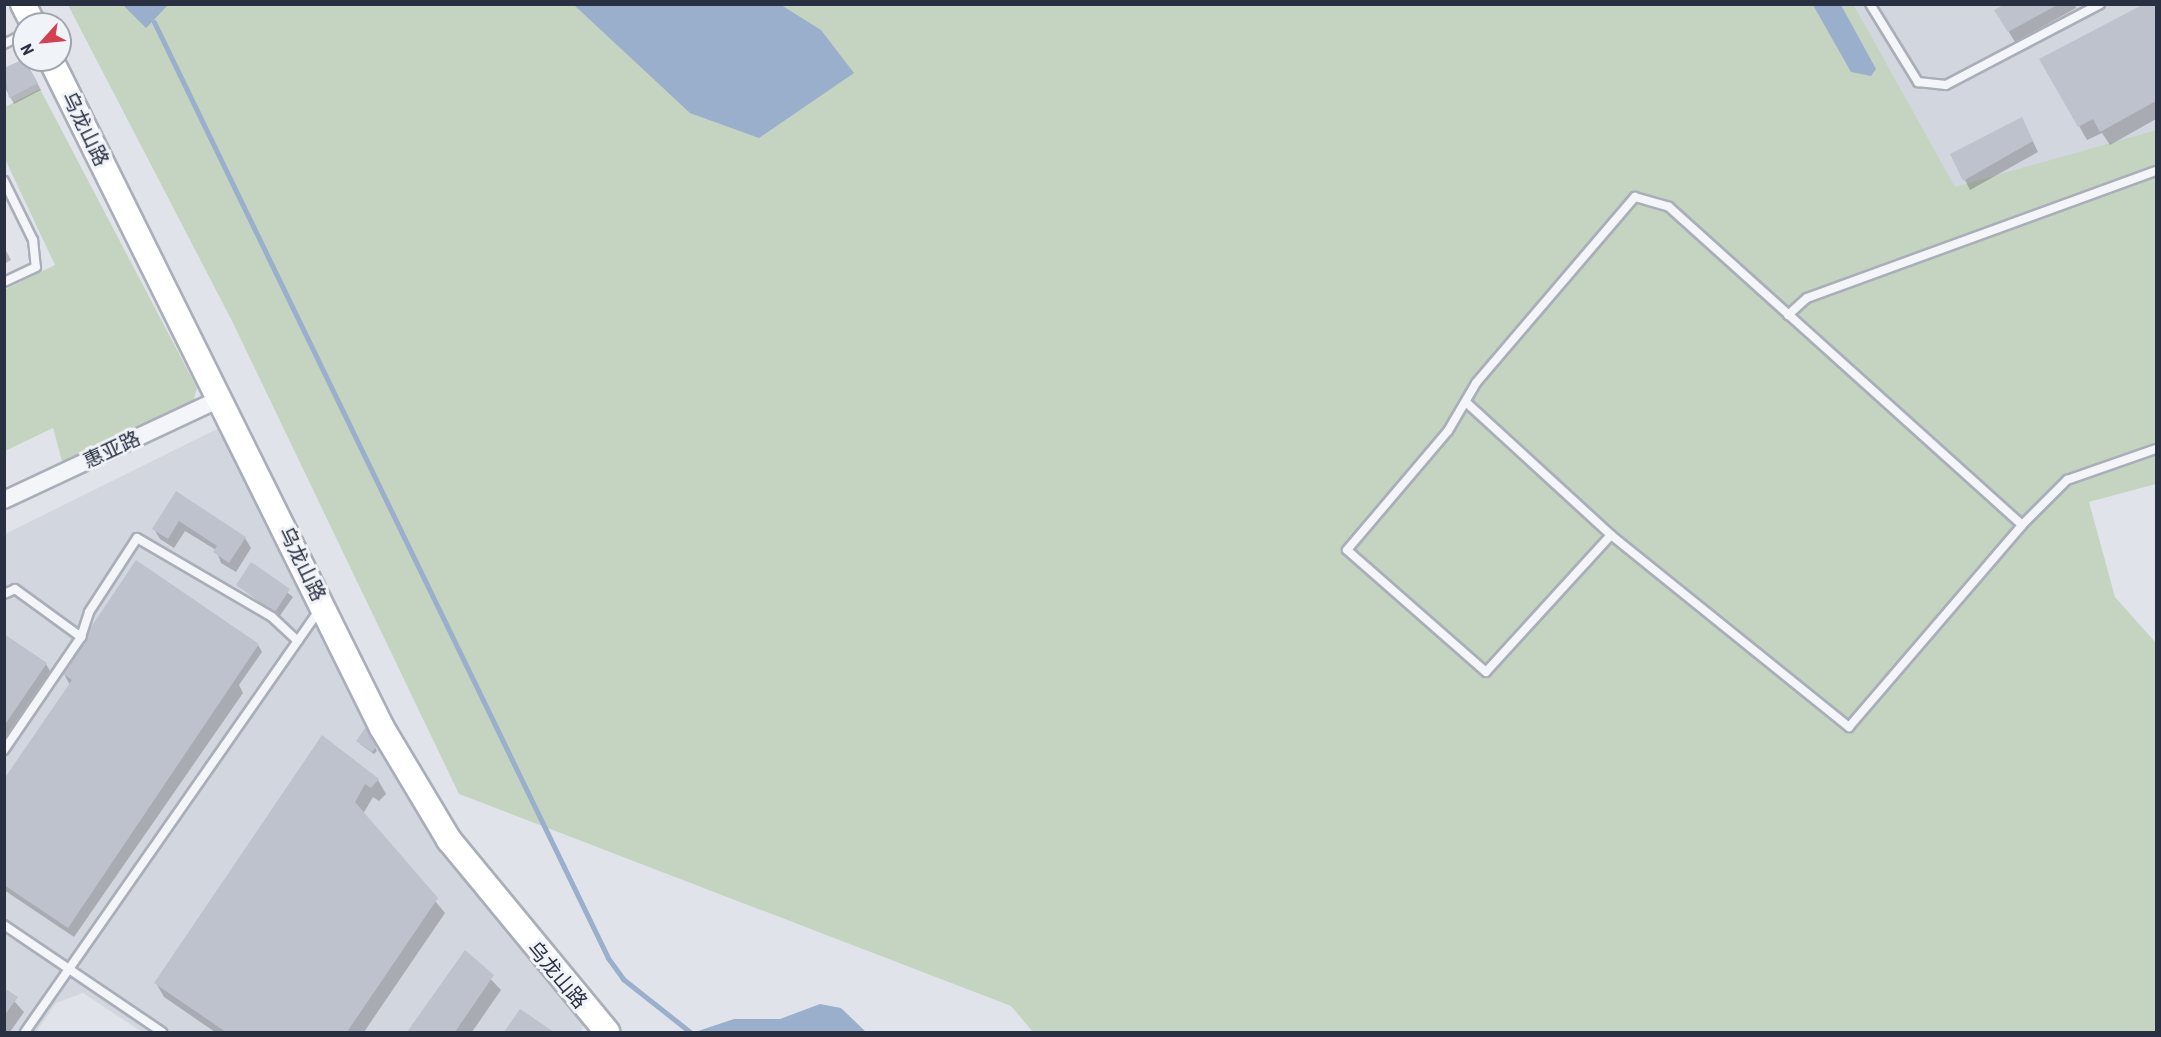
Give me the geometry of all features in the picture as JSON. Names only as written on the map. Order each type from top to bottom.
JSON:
[{"type":"street","name":"乌龙山路","points":[[57,72],[382,728],[449,840],[603,1031]]},
{"type":"street","name":"惠亚路","points":[[4,500],[220,399]]},
{"type":"lane","points":[[1870,4],[1918,82],[1946,85],[2100,4]]},
{"type":"lane","points":[[1788,315],[1807,298],[2157,171]]},
{"type":"lane","points":[[4,181],[33,240],[36,267],[4,282]]},
{"type":"lane","points":[[1611,535],[1486,672],[1347,550],[1468,404],[1476,383],[1635,197],[1669,207],[2022,525]]},
{"type":"lane","points":[[1468,404],[1611,535],[1849,727],[2022,525],[2067,480],[2157,449]]},
{"type":"lane","points":[[4,750],[81,637],[89,612],[137,538],[272,618],[298,641]]},
{"type":"lane","points":[[4,594],[15,589],[81,637]]},
{"type":"lane","points":[[26,1032],[322,606]]},
{"type":"lane","points":[[4,926],[162,1032]]},
{"type":"shaded area","points":[[1854,5],[2156,5],[2156,130],[1955,188]]},
{"type":"shaded area","points":[[223,426],[424,821],[583,1025],[581,1032],[142,1032],[83,993],[56,1003],[36,1032],[5,1032],[5,534]]},
{"type":"green space","points":[[68,5],[1854,5],[1955,187],[2156,130],[2156,484],[2089,502],[2115,597],[2156,643],[2156,1032],[1033,1032],[1011,1006],[459,794],[232,321]]},
{"type":"green space","points":[[40,89],[197,388],[193,402],[63,465],[53,428],[5,451],[4,290],[55,265],[5,159],[5,107]]},
{"type":"water","points":[[123,5],[168,5],[146,28]]},
{"type":"water","points":[[574,5],[781,5],[821,30],[854,73],[759,138],[690,113]]},
{"type":"water","points":[[1813,5],[1841,5],[1876,69],[1871,76],[1851,72]]},
{"type":"water","points":[[820,1004],[841,1008],[866,1032],[695,1032],[734,1019],[780,1019]]},
{"type":"building","points":[[2006,4],[2059,4],[2008,32],[1994,10]]},
{"type":"building","points":[[2144,4],[2156,4],[2156,101],[2100,132],[2093,119],[2078,127],[2039,59]]},
{"type":"building","points":[[12,64],[12,72],[32,72],[38,83],[9,98],[4,68]]},
{"type":"building","points":[[2022,117],[2033,141],[1963,181],[1950,154]]},
{"type":"building","points":[[176,491],[246,537],[229,563],[213,552],[217,546],[179,521],[168,539],[152,529]]},
{"type":"building","points":[[136,560],[259,644],[68,928],[4,885],[4,779],[72,680],[61,672]]},
{"type":"building","points":[[251,562],[290,589],[275,612],[236,585]]},
{"type":"building","points":[[4,634],[47,663],[4,726]]},
{"type":"building","points":[[366,727],[376,747],[372,752],[356,741]]},
{"type":"building","points":[[322,735],[379,779],[371,788],[365,784],[355,802],[438,898],[347,1032],[226,1032],[154,983]]},
{"type":"building","points":[[465,950],[494,975],[455,1032],[407,1032]]},
{"type":"building","points":[[4,988],[18,997],[4,1016]]},
{"type":"building","points":[[520,1009],[554,1032],[504,1032]]},
{"type":"waterway","points":[[154,22],[608,958],[623,979],[690,1032]]}]
